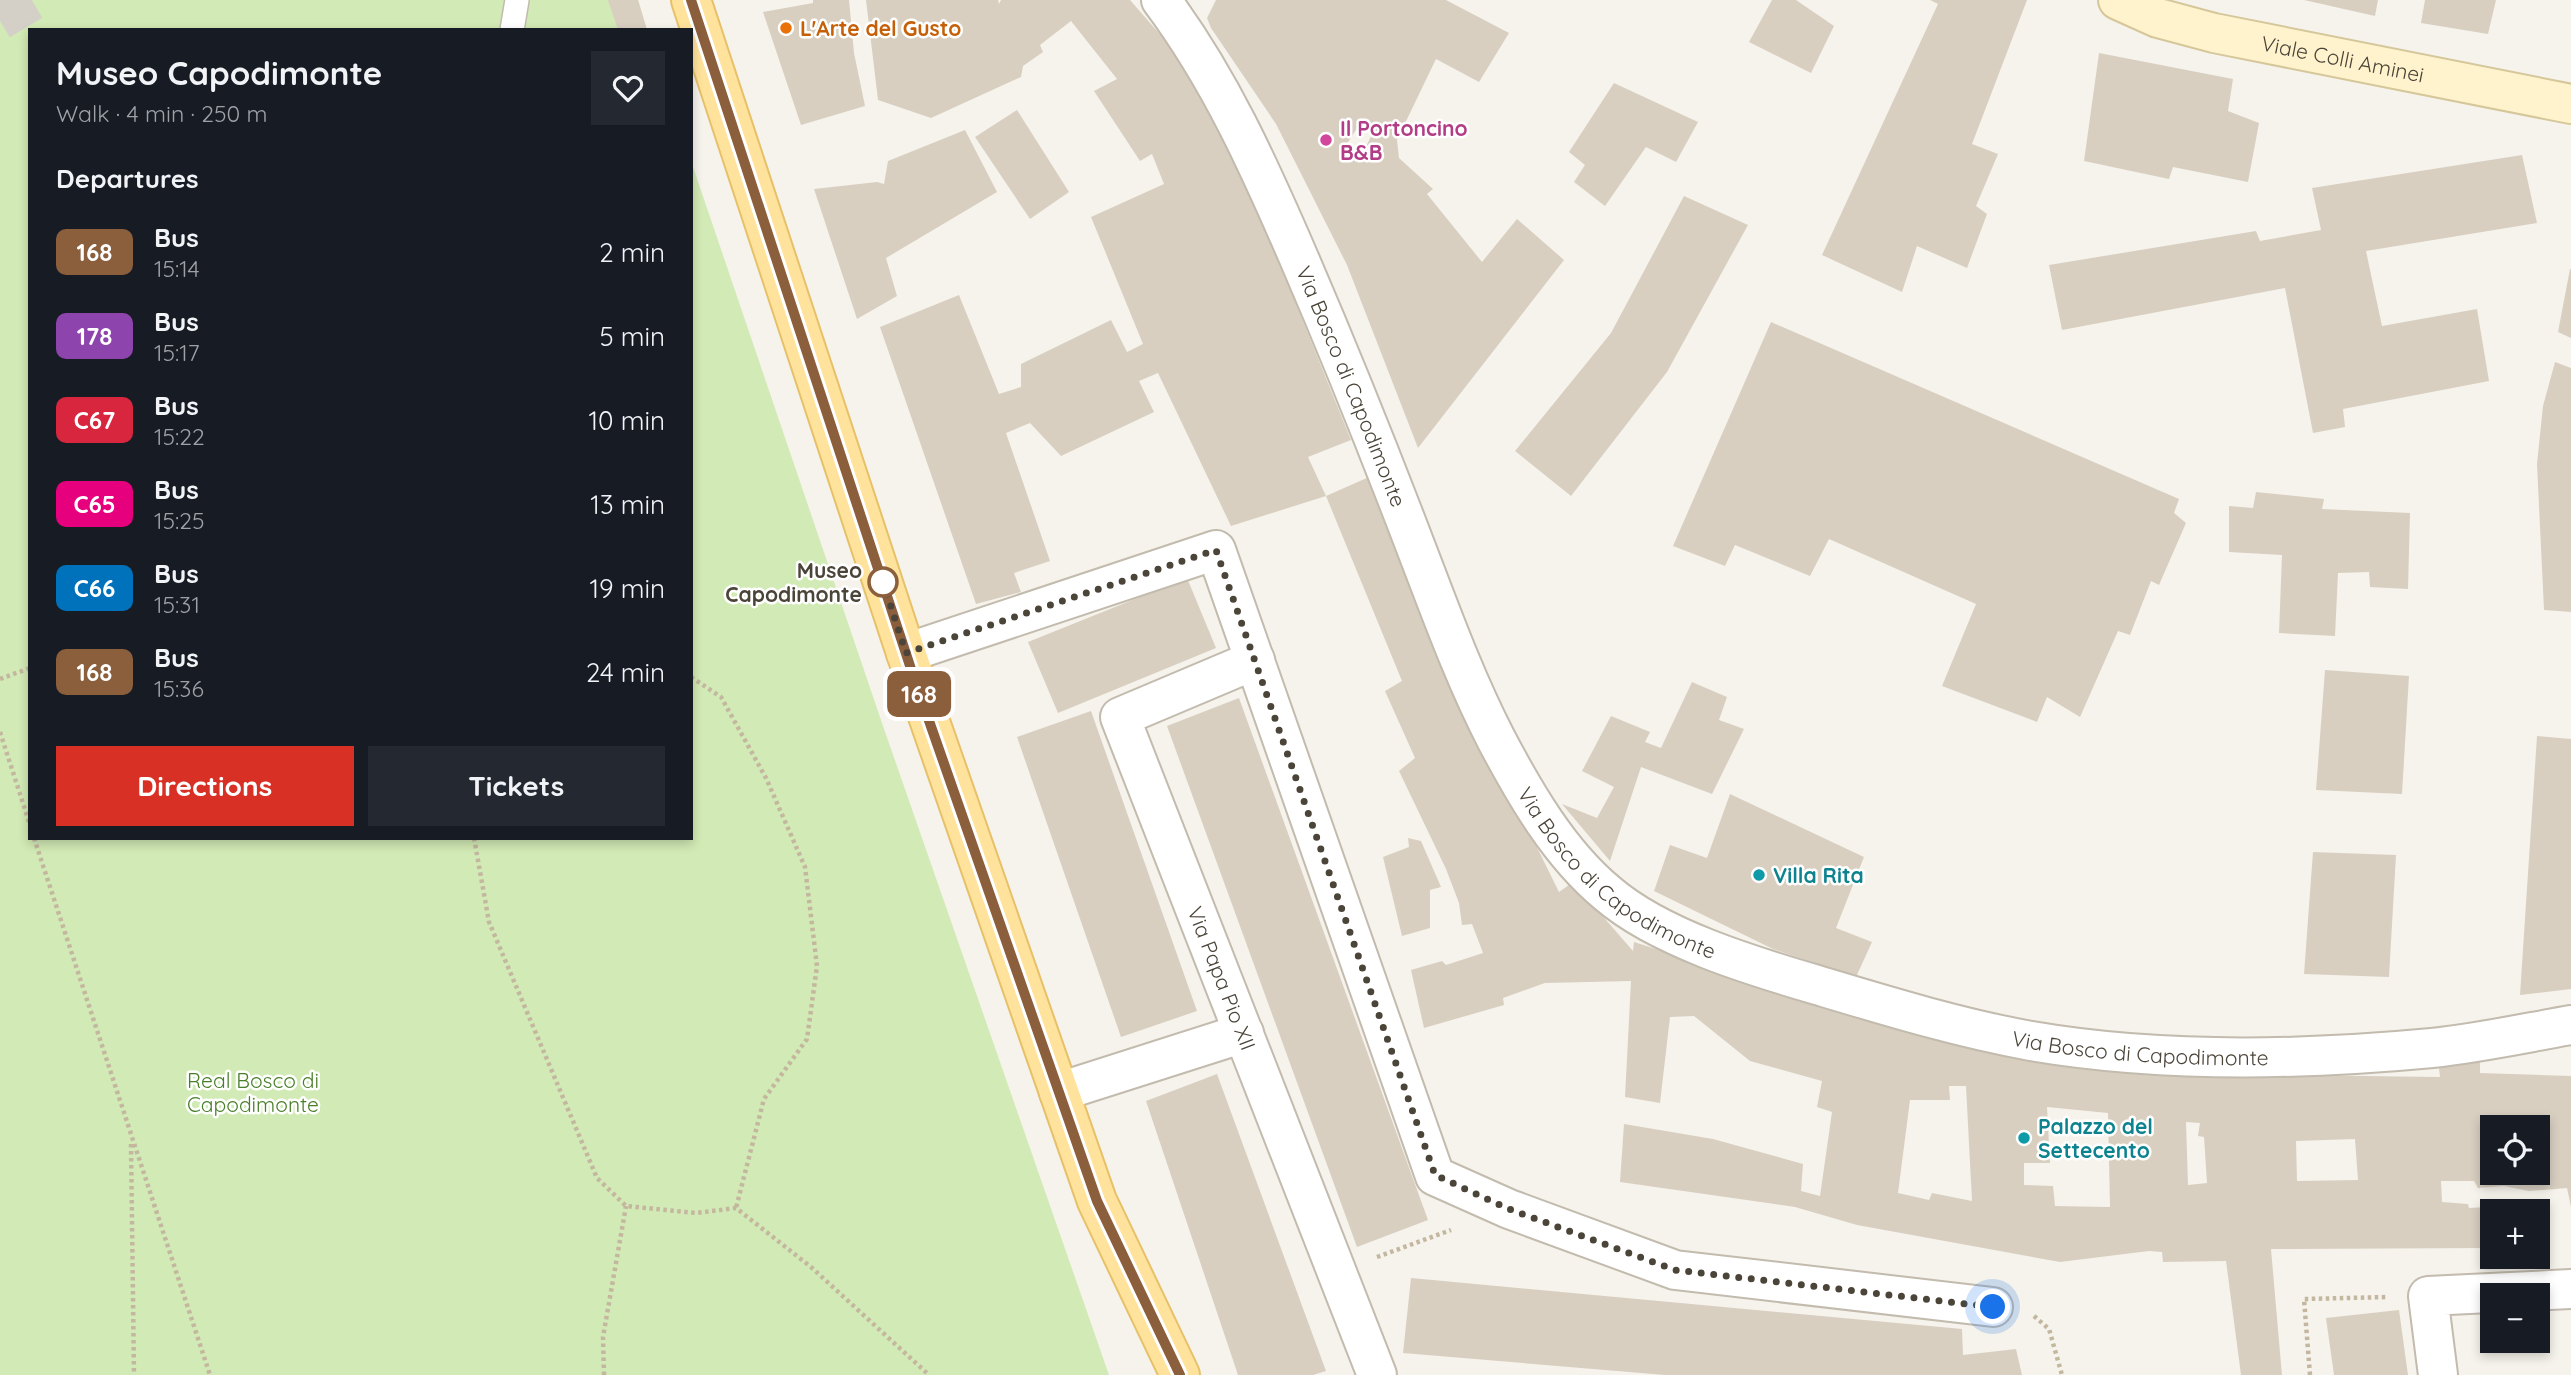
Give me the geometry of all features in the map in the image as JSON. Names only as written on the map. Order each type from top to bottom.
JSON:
[{"type":"main road","points":[[691,0],[906,653],[1097,1201],[1180,1375]]},
{"type":"main road","name":"Viale Colli Aminei","points":[[2118,0],[2158,18],[2214,33],[2571,104]]},
{"type":"street","name":"Via Bosco di Capodimonte","points":[[1170,4],[1248,139],[1349,373],[1441,611],[1494,737],[1526,793],[1563,847],[1607,894],[1655,925],[1766,970],[1881,1004],[2032,1041],[2142,1053],[2266,1057],[2434,1048],[2571,1025]]},
{"type":"street","points":[[906,653],[1216,550],[1435,1175],[1509,1209],[1675,1270],[1993,1307]]},
{"type":"street","name":"Via Papa Pio XII","points":[[1255,660],[1121,716],[1377,1375]]},
{"type":"street","points":[[1059,1092],[1244,1033]]},
{"type":"street","points":[[2438,1375],[2428,1296],[2571,1289]]},
{"type":"lane","points":[[512,28],[517,0]]},
{"type":"path","points":[[0,679],[28,669]]},
{"type":"path","points":[[693,678],[722,697],[766,778],[805,867],[817,966],[807,1039],[764,1099],[736,1208]]},
{"type":"path","points":[[0,732],[28,819]]},
{"type":"path","points":[[35,840],[130,1140],[210,1375]]},
{"type":"path","points":[[474,840],[489,922],[597,1178],[626,1206],[696,1213],[736,1208],[811,1267],[929,1375]]},
{"type":"path","points":[[130,1140],[134,1375]]},
{"type":"path","points":[[604,1375],[603,1337],[626,1206]]},
{"type":"path","points":[[1337,1272],[1509,1209]]},
{"type":"path","points":[[2310,1375],[2304,1299],[2428,1296]]},
{"type":"path","points":[[1993,1307],[2028,1311],[2049,1329],[2062,1375]]},
{"type":"green space","name":"Real Bosco di Capodimonte","points":[[0,0],[638,0],[646,28],[28,28],[28,840],[693,840],[693,167],[883,726],[1109,1375],[0,1375]]},
{"type":"building","points":[[608,0],[638,0],[646,28],[617,28]]},
{"type":"building","points":[[813,0],[849,0],[854,53],[865,106],[801,125],[763,12],[813,3]]},
{"type":"building","points":[[866,0],[998,0],[999,4],[1001,0],[1130,0],[1172,48],[1219,113],[1351,440],[1308,457],[1326,496],[1231,526],[1158,373],[1139,381],[1154,412],[1061,456],[1030,423],[1006,433],[1050,561],[1014,573],[1021,592],[976,604],[880,327],[959,295],[999,394],[1021,387],[1021,364],[1111,320],[1127,352],[1143,344],[1091,217],[1164,184],[1152,154],[1140,161],[1094,91],[1117,79],[1071,21],[1040,45],[1043,52],[1023,66],[1021,77],[931,118],[878,100]]},
{"type":"building","points":[[1216,0],[1446,0],[1509,33],[1479,82],[1436,59],[1397,140],[1399,158],[1433,189],[1427,194],[1482,262],[1517,219],[1564,260],[1418,448],[1347,265],[1276,124],[1211,28],[1207,18]],"holes":[[[1359,125],[1375,128],[1362,155],[1345,147]]]},
{"type":"building","points":[[1772,0],[1796,0],[1834,26],[1811,73],[1749,42]]},
{"type":"building","points":[[1930,0],[2027,0],[1972,144],[1998,154],[1976,206],[1987,214],[1967,268],[1917,246],[1902,292],[1822,255],[1938,4]]},
{"type":"building","points":[[2304,0],[2378,0],[2375,16]]},
{"type":"building","points":[[2425,0],[2496,0],[2488,34],[2421,23]]},
{"type":"building","points":[[2099,53],[2233,79],[2228,111],[2259,123],[2248,182],[2173,167],[2169,179],[2084,161]]},
{"type":"building","points":[[1614,83],[1698,122],[1676,162],[1646,147],[1605,206],[1574,182],[1585,165],[1569,152]]},
{"type":"building","points":[[1017,110],[1069,192],[1030,219],[975,137]]},
{"type":"building","points":[[965,130],[997,192],[886,258],[897,296],[857,319],[814,189],[877,182],[884,184],[888,161]]},
{"type":"building","points":[[2522,155],[2537,223],[2366,251],[2382,326],[2477,309],[2489,381],[2343,409],[2345,427],[2313,433],[2285,288],[2062,330],[2049,265],[2256,231],[2260,241],[2321,230],[2312,188]]},
{"type":"building","points":[[1684,196],[1748,225],[1667,372],[1571,496],[1515,451],[1611,333]]},
{"type":"building","points":[[2571,269],[2571,338],[2558,332]]},
{"type":"building","points":[[1771,322],[2179,499],[2174,513],[2186,523],[2159,585],[2151,581],[2130,635],[2118,631],[2080,717],[2047,697],[2037,722],[1942,686],[1976,604],[1829,539],[1810,576],[1735,545],[1725,566],[1673,546]]},
{"type":"building","points":[[2555,362],[2571,368],[2571,612],[2544,610],[2537,464],[2543,406]]},
{"type":"building","points":[[1369,477],[1446,663],[1559,892],[1573,882],[1633,951],[1634,942],[1869,1017],[2147,1073],[2440,1077],[2438,1059],[2480,1060],[2480,1073],[2571,1076],[2571,1207],[2567,1188],[2529,1191],[2504,1186],[2478,1188],[2474,1181],[2441,1181],[2442,1202],[2468,1204],[2469,1208],[2480,1207],[2480,1248],[2271,1249],[2282,1375],[2241,1375],[2226,1261],[2163,1262],[2162,1252],[2149,1251],[2060,1262],[1857,1225],[1795,1207],[1620,1182],[1624,1124],[1713,1139],[1803,1164],[1801,1191],[1820,1196],[1832,1112],[1817,1107],[1822,1081],[1750,1061],[1694,1016],[1670,1017],[1660,1103],[1625,1097],[1631,981],[1545,983],[1503,998],[1504,1005],[1424,1028],[1411,970],[1442,961],[1446,965],[1483,953],[1472,924],[1462,925],[1459,903],[1446,869],[1399,771],[1415,758],[1385,691],[1402,681],[1326,496]],"holes":[[[1949,1086],[1966,1086],[1972,1201],[1932,1193],[1929,1200],[1898,1193],[1910,1100],[1950,1100]],[[2047,1107],[2108,1113],[2110,1207],[2055,1206],[2053,1186],[2024,1185],[2024,1163],[2050,1163]],[[2186,1122],[2200,1123],[2198,1136],[2204,1137],[2207,1183],[2188,1185]],[[2355,1139],[2358,1180],[2297,1181],[2296,1141]]]},
{"type":"building","points":[[2256,492],[2324,499],[2322,509],[2410,513],[2408,589],[2370,587],[2369,572],[2338,573],[2335,636],[2279,633],[2282,555],[2229,552],[2229,506],[2253,508]]},
{"type":"building","points":[[1187,578],[1216,648],[1058,713],[1028,642]]},
{"type":"building","points":[[2325,670],[2409,676],[2402,794],[2316,790]]},
{"type":"building","points":[[1692,682],[1727,697],[1719,720],[1744,729],[1712,794],[1641,767],[1610,861],[1562,804],[1597,818],[1614,787],[1582,771],[1611,716],[1650,732],[1645,742],[1661,748]]},
{"type":"building","points":[[1239,698],[1428,1220],[1357,1247],[1167,726]]},
{"type":"building","points":[[1091,711],[1197,1011],[1121,1037],[1017,737]]},
{"type":"building","points":[[2537,736],[2571,739],[2571,989],[2520,995]]},
{"type":"building","name":"Villa Rita","points":[[1730,794],[1864,857],[1836,928],[1872,942],[1856,977],[1773,949],[1654,891],[1670,845],[1707,858]]},
{"type":"building","points":[[1408,838],[1421,841],[1441,887],[1430,890],[1430,928],[1402,936],[1383,857],[1409,847]]},
{"type":"building","points":[[2313,852],[2396,855],[2389,977],[2304,974]]},
{"type":"building","points":[[1217,1074],[1326,1371],[1313,1375],[1238,1375],[1146,1101]]},
{"type":"building","points":[[1411,1278],[1962,1329],[1963,1355],[2016,1349],[2022,1375],[1665,1375],[1403,1353]]},
{"type":"building","points":[[2399,1310],[2408,1375],[2334,1375],[2326,1318]]},
{"type":"tunnel","points":[[0,21],[35,0]]},
{"type":"bus line","name":"168","points":[[691,0],[913,675],[1097,1201],[1180,1375]]},
{"type":"place","name":"L'Arte del Gusto","points":[[786,28]]},
{"type":"place","name":"Il Portoncino B&B","points":[[1326,140]]},
{"type":"place","name":"Museo Capodimonte","points":[[883,582]]},
{"type":"place","name":"Villa Rita","points":[[1759,875]]},
{"type":"place","name":"Palazzo del Settecento","points":[[2024,1138]]},
{"type":"route","points":[[883,582],[906,653],[1216,550],[1435,1175],[1509,1209],[1675,1270],[1993,1307]]}]
